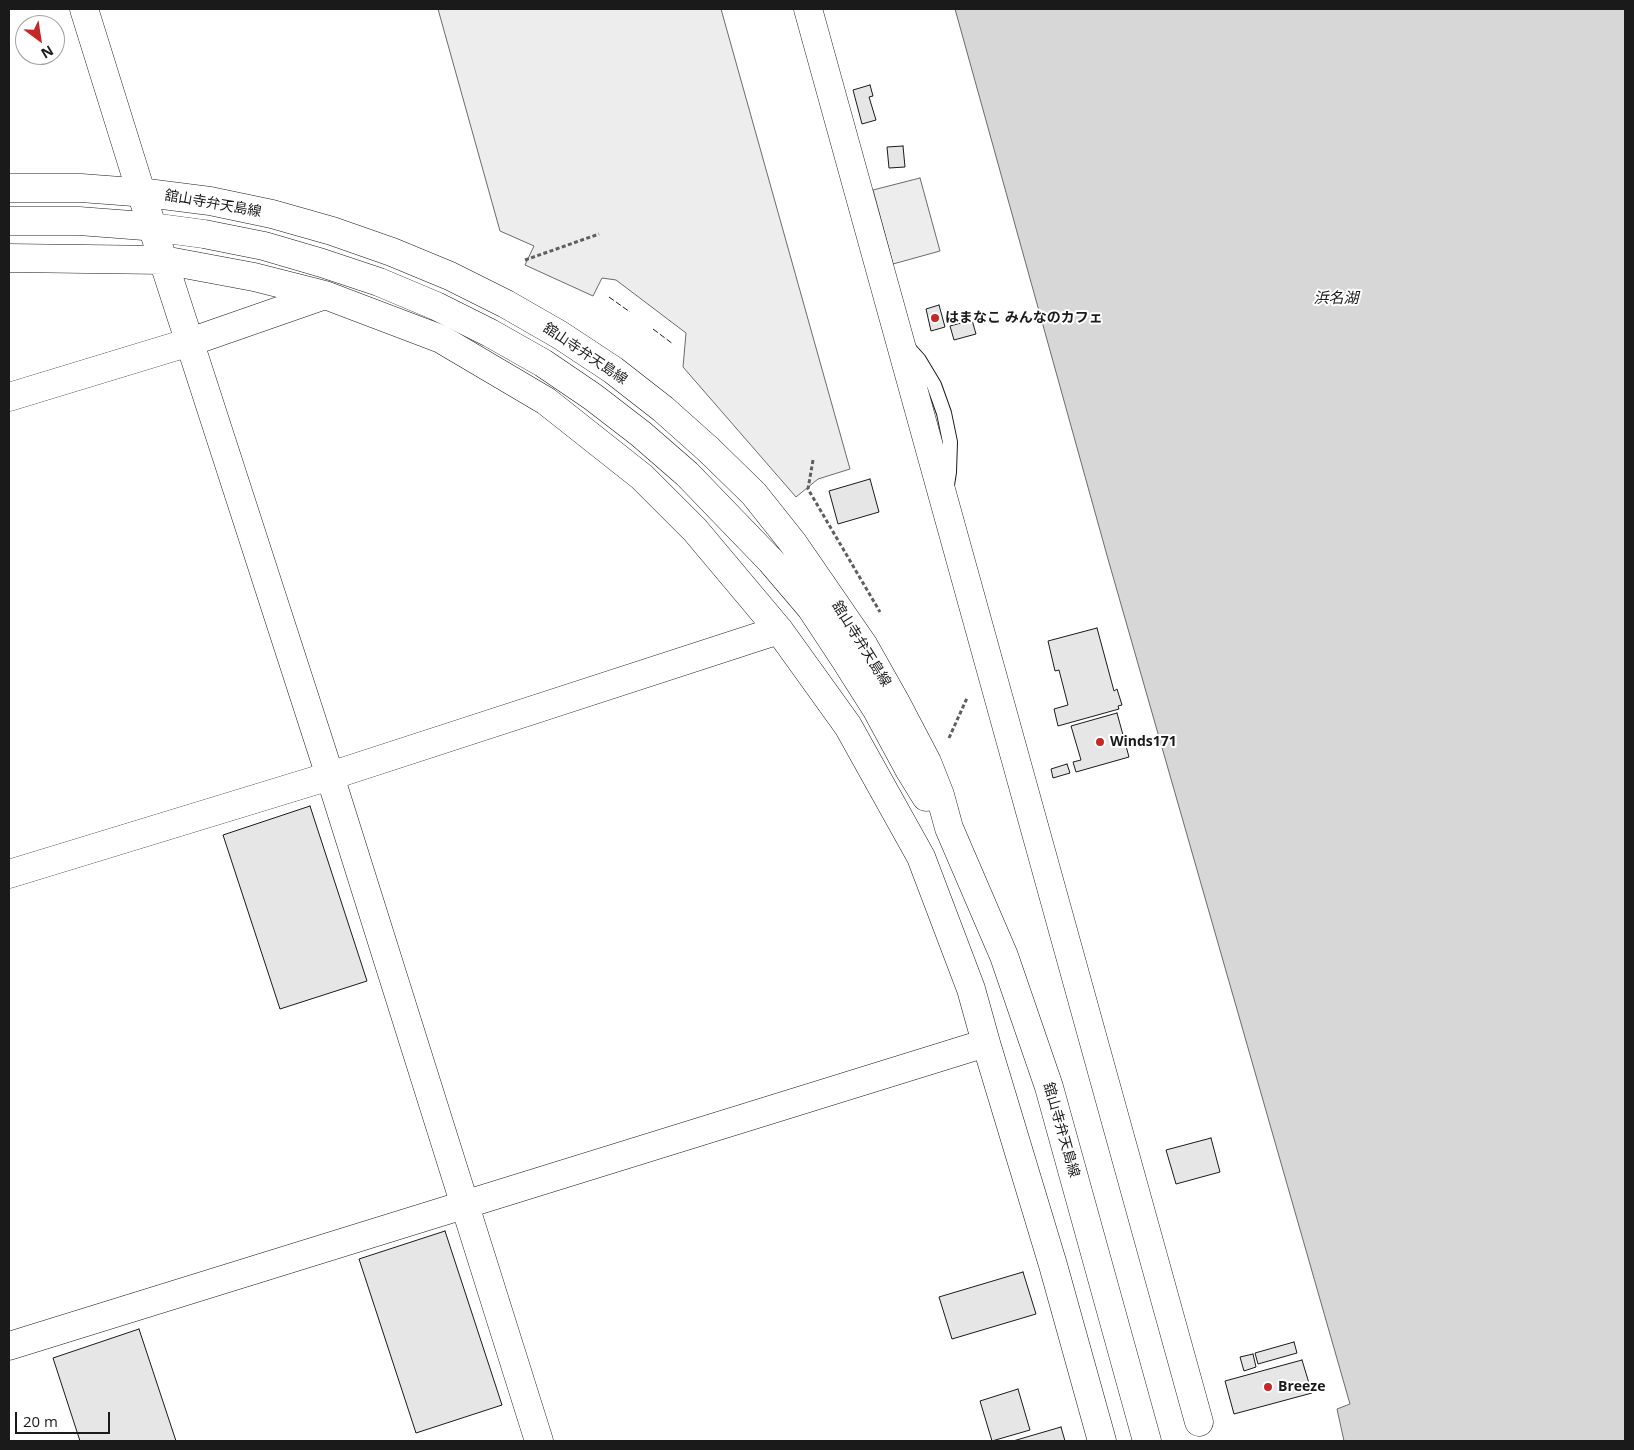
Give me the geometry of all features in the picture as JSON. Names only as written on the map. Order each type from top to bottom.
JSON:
[{"type":"street","points":[[84,9],[152,227],[330,776],[539,1441]]},
{"type":"street","points":[[808,9],[1200,1422]]},
{"type":"street","name":"舘山寺弁天島線","points":[[9,188],[81,188],[141,192],[210,202],[272,214],[332,231],[392,252],[450,276],[506,304],[545,326],[613,370],[662,408],[710,450],[754,494],[830,594],[864,646],[896,701],[927,762],[940,795],[949,828],[1004,956],[1049,1087],[1147,1441]]},
{"type":"street","name":"舘山寺弁天島線","points":[[9,221],[79,221],[152,227],[204,234],[264,246],[380,282],[436,306],[490,333],[543,363],[593,397],[641,434],[687,474],[771,561],[811,608],[877,710],[928,800],[949,828]]},
{"type":"street","points":[[9,258],[163,260],[254,277],[325,295],[441,339],[546,401],[642,477],[695,530],[779,630],[848,726],[921,857],[971,989],[1053,1265],[1102,1441]]},
{"type":"street","points":[[9,397],[190,342],[325,295]]},
{"type":"street","points":[[9,874],[330,776],[779,630]]},
{"type":"street","points":[[9,1346],[986,1043]]},
{"type":"path","points":[[525,260],[599,234]]},
{"type":"path","points":[[813,460],[808,489],[880,613]]},
{"type":"path","points":[[943,733],[947,742]]},
{"type":"shaded area","points":[[438,9],[721,9],[850,469],[818,479],[796,497],[683,367],[686,333],[616,280],[602,278],[593,296],[525,265],[534,246],[500,231]]},
{"type":"shaded area","points":[[920,178],[940,251],[893,264],[873,190]]},
{"type":"water","name":"浜名湖","points":[[955,9],[1625,9],[1625,1441],[1344,1441],[1337,1409],[1350,1404],[1108,559]]},
{"type":"building","points":[[870,85],[873,96],[869,97],[876,120],[862,124],[853,90]]},
{"type":"building","points":[[903,146],[905,167],[889,168],[887,147]]},
{"type":"building","name":"はまなこ みんなのカフェ","points":[[939,305],[945,327],[931,331],[926,309]]},
{"type":"building","points":[[972,320],[976,334],[954,340],[950,326]]},
{"type":"building","points":[[870,479],[879,512],[838,524],[829,491]]},
{"type":"building","points":[[1097,628],[1114,691],[1117,689],[1122,705],[1118,706],[1119,709],[1058,726],[1054,709],[1068,705],[1059,670],[1055,671],[1048,641]]},
{"type":"building","name":"Winds171","points":[[1117,713],[1129,757],[1076,772],[1073,762],[1081,760],[1071,726]]},
{"type":"building","points":[[1067,764],[1070,773],[1053,778],[1051,769]]},
{"type":"building","points":[[310,806],[367,981],[280,1009],[223,835]]},
{"type":"building","points":[[1211,1138],[1220,1172],[1176,1184],[1166,1150]]},
{"type":"building","points":[[445,1231],[502,1405],[416,1433],[359,1259]]},
{"type":"building","points":[[1023,1272],[1036,1314],[952,1339],[939,1297]]},
{"type":"building","points":[[139,1329],[176,1441],[80,1441],[53,1358]]},
{"type":"building","points":[[1294,1342],[1297,1353],[1258,1364],[1255,1353]]},
{"type":"building","points":[[1253,1354],[1256,1367],[1244,1371],[1240,1357]]},
{"type":"building","name":"Breeze","points":[[1302,1360],[1312,1393],[1234,1414],[1225,1381]]},
{"type":"building","points":[[1018,1389],[1030,1430],[992,1441],[980,1401]]},
{"type":"building","points":[[1061,1427],[1065,1441],[1013,1441]]},
{"type":"fence","points":[[609,297],[630,312]]},
{"type":"fence","points":[[653,329],[673,344]]},
{"type":"place","name":"はまなこ みんなのカフェ","points":[[935,318]]},
{"type":"place","name":"Winds171","points":[[1100,742]]},
{"type":"place","name":"Breeze","points":[[1268,1387]]}]
